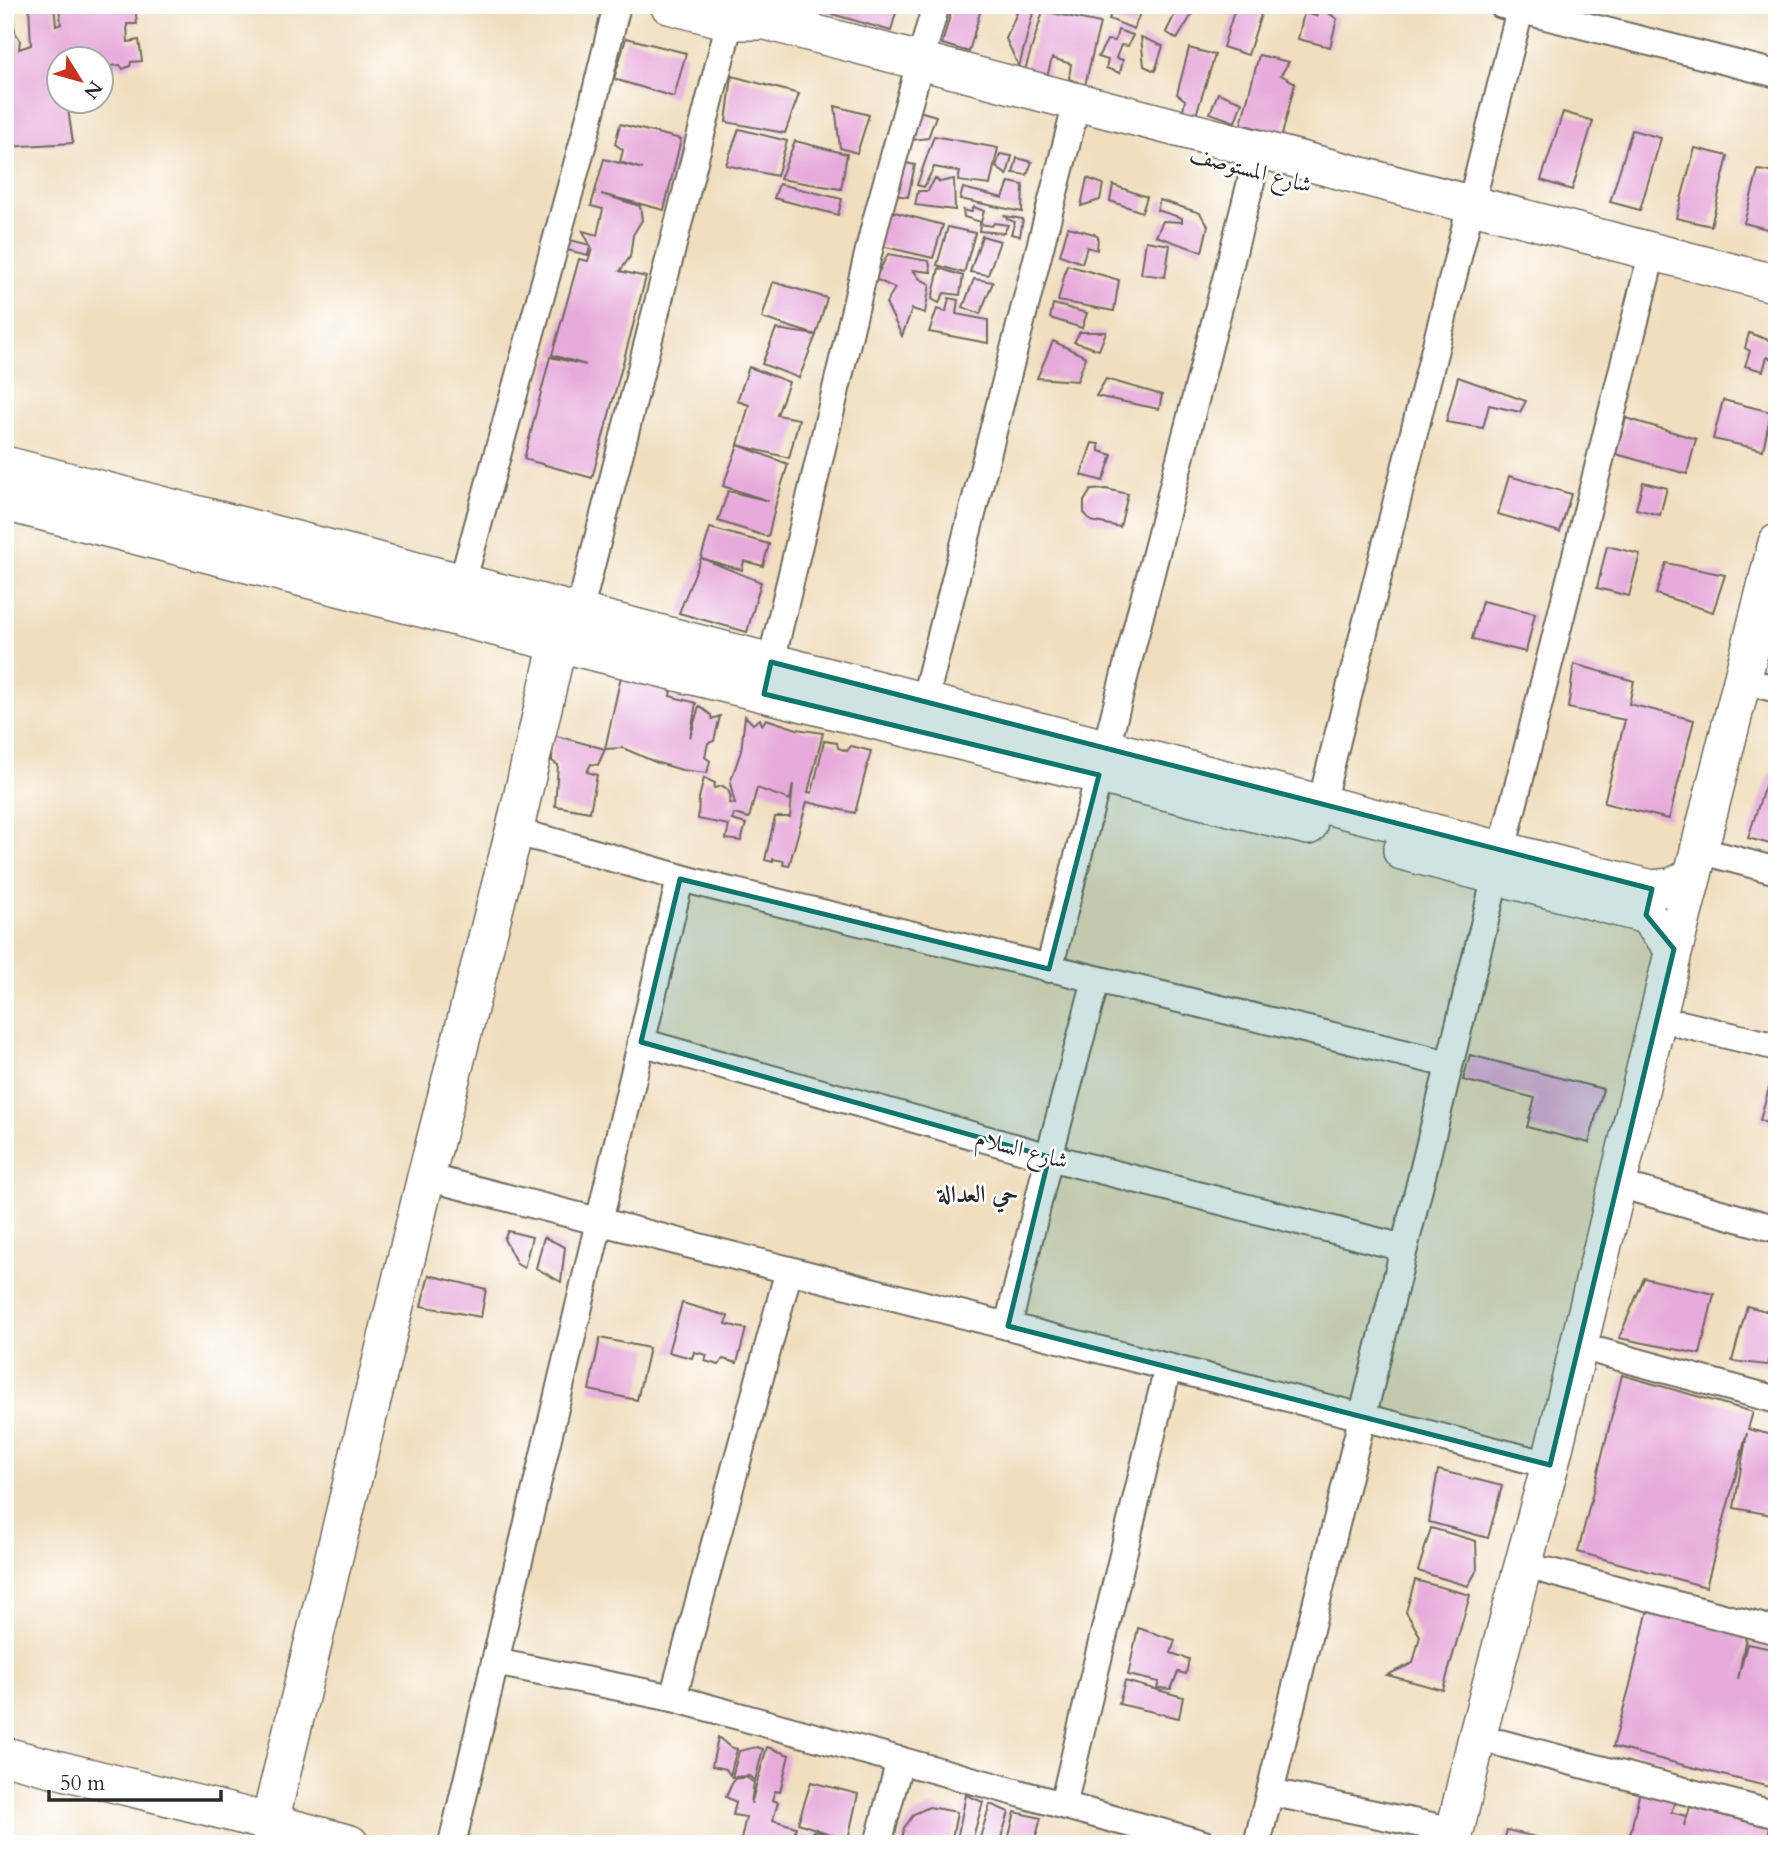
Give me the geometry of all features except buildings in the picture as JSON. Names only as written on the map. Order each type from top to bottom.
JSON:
[{"type":"street","points":[[462,583],[586,132],[617,5]]},
{"type":"street","name":"شارع المستوصف","points":[[669,5],[732,13],[761,40],[918,71],[1594,248],[1777,284]]},
{"type":"street","points":[[768,678],[873,234],[936,5]]},
{"type":"street","points":[[1321,804],[1469,215],[1511,8],[1777,74]]},
{"type":"street","points":[[579,613],[732,13]]},
{"type":"street","name":"شارع المستوصف","points":[[918,71],[1072,122],[1254,170],[1370,189]]},
{"type":"street","points":[[924,702],[1072,122]]},
{"type":"street","points":[[1049,969],[1254,170]]},
{"type":"street","name":"شارع المستوصف","points":[[1594,248],[1647,273],[1777,306]]},
{"type":"street","points":[[1256,1844],[1647,273]]},
{"type":"street","points":[[5,465],[115,511],[558,643],[924,702],[1102,762],[1321,804],[1499,863]]},
{"type":"street","points":[[5,502],[115,511],[462,583],[579,613],[768,678],[1649,902],[1674,948]]},
{"type":"street","points":[[1478,1782],[1500,1743],[1601,1352],[1628,1187],[1674,948],[1777,543]]},
{"type":"street","points":[[1269,1792],[1461,1840],[1478,1782],[1550,1465],[1628,1187],[1681,1024],[1721,856],[1771,687],[1777,640]]},
{"type":"street","points":[[270,1821],[426,1177],[514,832],[558,643]]},
{"type":"street","points":[[514,832],[573,845],[680,879],[1449,1064]]},
{"type":"street","points":[[1721,856],[1777,872]]},
{"type":"street","points":[[1649,902],[1692,877]]},
{"type":"street","points":[[452,1844],[680,879]]},
{"type":"street","points":[[1008,1326],[1096,980]]},
{"type":"street","points":[[1681,1024],[1777,1047]]},
{"type":"street","name":"شارع السلام","points":[[641,1042],[1049,1157],[1404,1248]]},
{"type":"street","points":[[426,1177],[1550,1465]]},
{"type":"street","points":[[1628,1187],[1777,1229]]},
{"type":"street","points":[[673,1698],[789,1270]]},
{"type":"street","points":[[1601,1352],[1777,1400]]},
{"type":"street","points":[[1063,1805],[1168,1367]]},
{"type":"street","points":[[1546,1571],[1777,1631]]},
{"type":"street","points":[[495,1662],[673,1698],[1204,1844]]},
{"type":"street","points":[[1500,1743],[1777,1815]]},
{"type":"street","points":[[5,1756],[137,1791],[270,1821],[350,1844]]},
{"type":"street","points":[[878,1844],[900,1760]]},
{"type":"highlighted area","points":[[771,662],[1652,889],[1646,915],[1674,949],[1550,1465],[1008,1326],[1049,1157],[641,1042],[680,879],[1049,969],[1099,775],[764,694]]},
{"type":"district","name":"حي العدالة","points":[[978,1194]]}]
